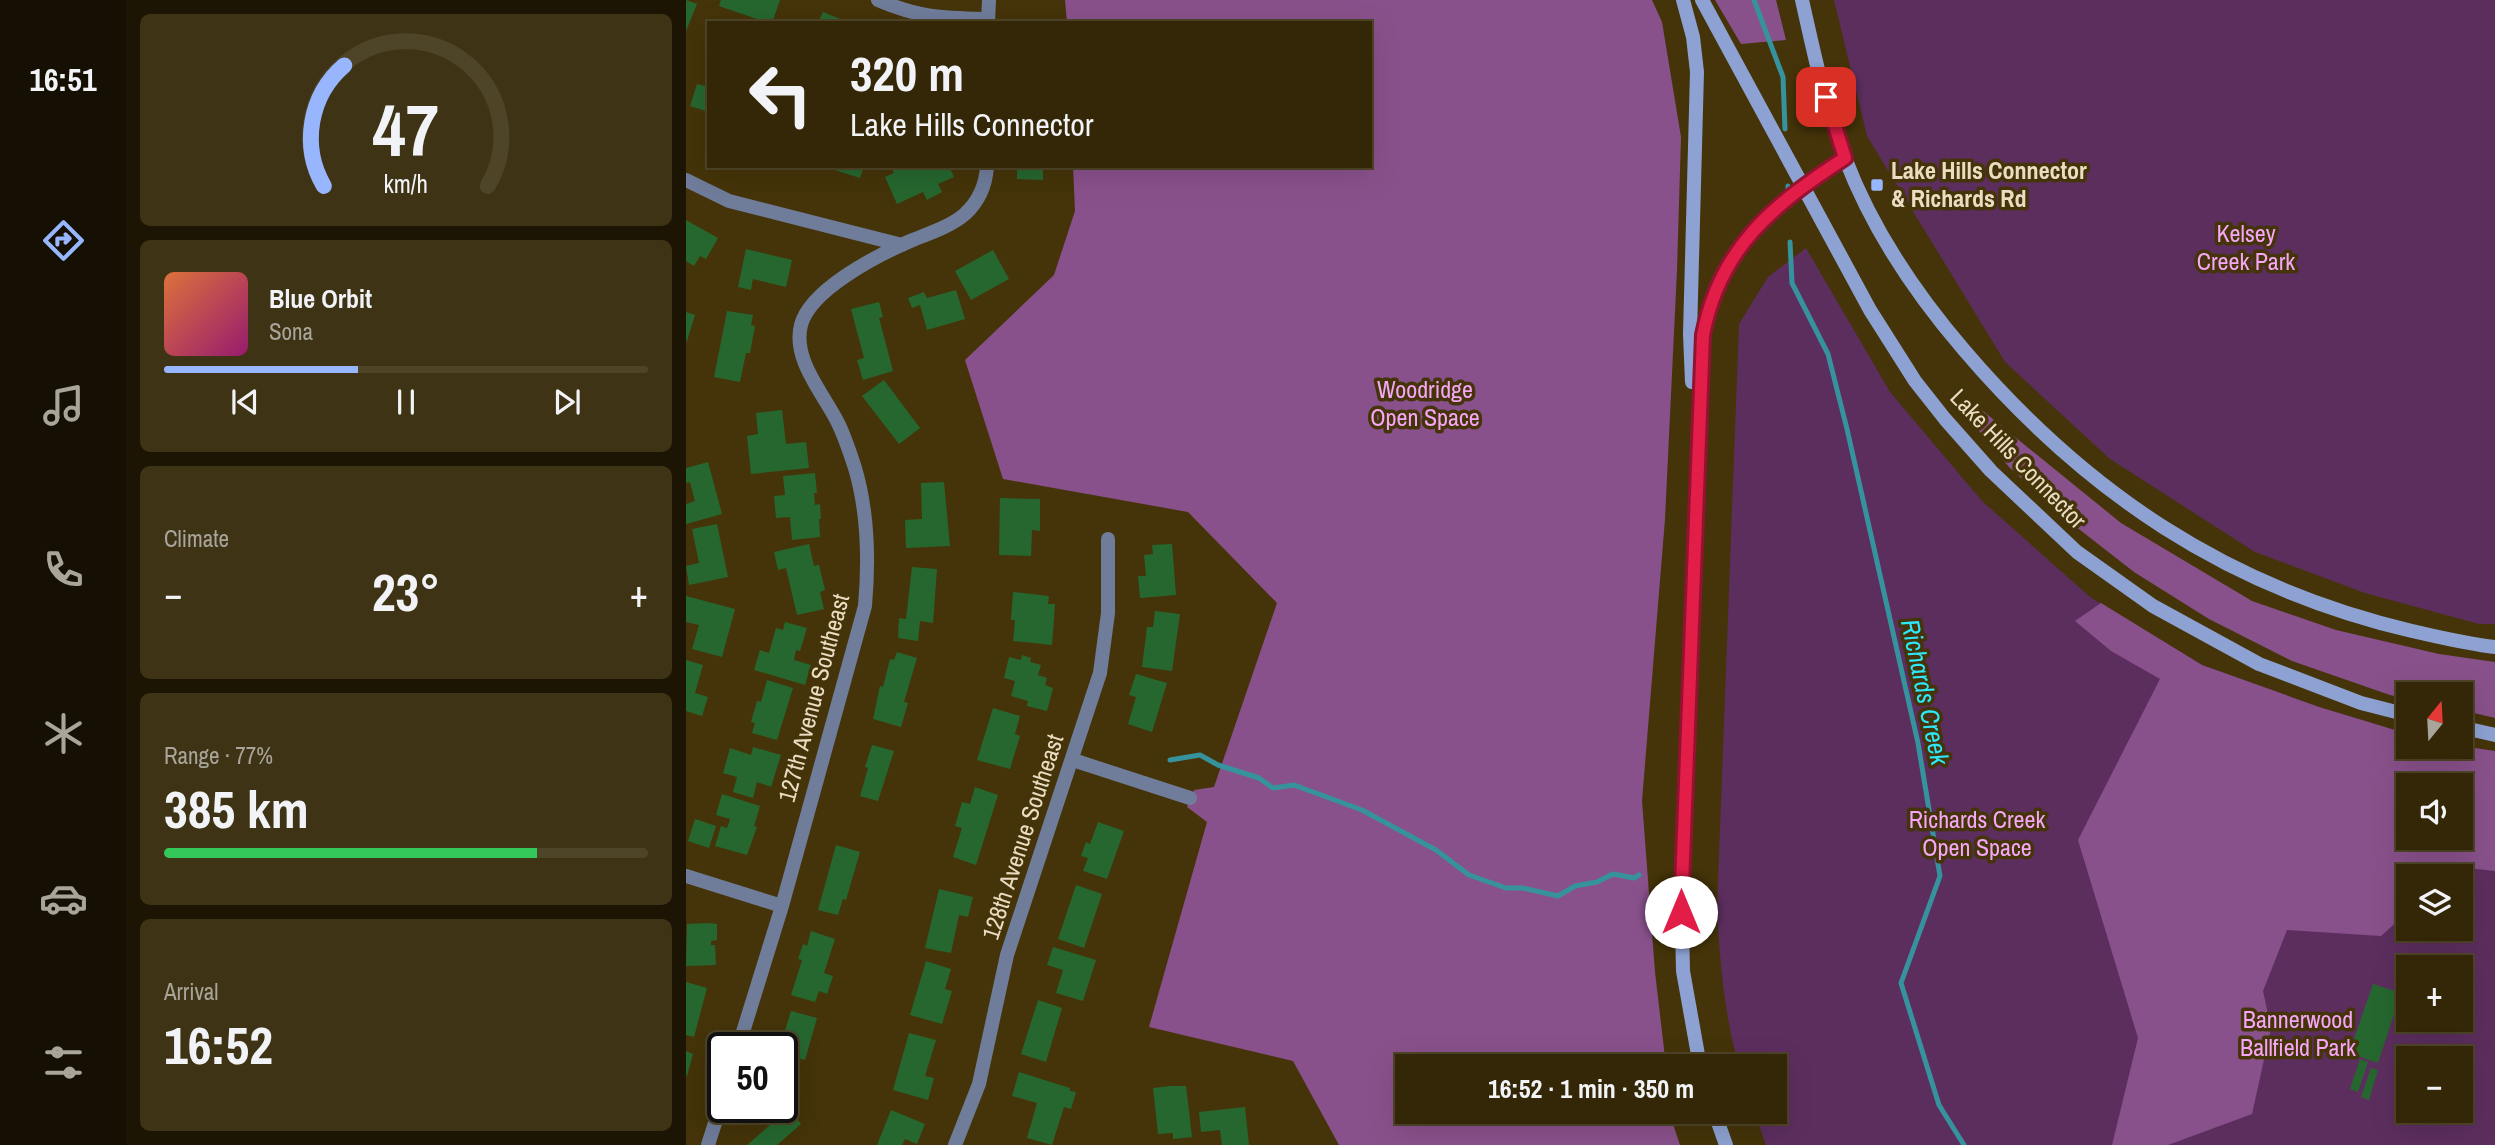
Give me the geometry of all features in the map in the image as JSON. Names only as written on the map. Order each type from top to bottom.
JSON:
[{"type":"main road","points":[[1683,0],[1693,37],[1697,72],[1690,334],[1696,458]]},
{"type":"main road","name":"Lake Hills Connector","points":[[1702,0],[1870,310],[1915,381],[1991,471],[2077,552],[2153,606],[2259,664],[2361,703],[2396,712]]},
{"type":"main road","name":"Lake Hills Connector","points":[[1802,0],[1820,76],[1845,158],[1895,257],[1938,319],[2008,400],[2080,465],[2168,531],[2267,584],[2316,604],[2379,623],[2495,647]]},
{"type":"main road","points":[[1698,1054],[1683,971],[1681,912],[1696,458],[1703,335],[1719,280],[1756,227],[1845,158]]},
{"type":"main road","points":[[2473,730],[2495,734]]},
{"type":"main road","points":[[1719,1124],[1726,1145]]},
{"type":"street","points":[[878,0],[906,12],[988,21],[989,0]]},
{"type":"street","name":"127th Avenue Southeast","points":[[743,1032],[782,906],[865,606],[867,572],[864,510],[855,470],[839,424],[803,358],[801,325],[817,297],[839,281],[902,245],[955,221],[967,212],[983,189],[987,168]]},
{"type":"street","points":[[686,180],[729,201],[902,245]]},
{"type":"street","name":"128th Avenue Southeast","points":[[955,1145],[979,1084],[1007,955],[1100,673],[1105,647],[1109,582],[1108,539]]},
{"type":"street","points":[[1073,760],[1190,798]]},
{"type":"street","points":[[686,876],[782,906]]},
{"type":"street","points":[[708,1145],[715,1123]]},
{"type":"green space","name":"Woodridge Open Space","points":[[1065,0],[1652,0],[1662,22],[1681,137],[1665,519],[1642,801],[1655,972],[1665,1054],[1395,1054],[1395,1124],[1674,1124],[1680,1145],[1339,1145],[1293,1061],[1149,1027],[1207,822],[1187,807],[1194,790],[1214,787],[1277,603],[1188,512],[1003,479],[965,360],[1054,275],[1075,211],[1073,168],[1372,168],[1372,21],[1067,21]]},
{"type":"green space","points":[[1715,0],[1776,0],[1786,40],[1741,44]]},
{"type":"green space","name":"Kelsey Creek Park","points":[[1834,0],[2495,0],[2495,624],[2479,624],[2365,593],[2255,552],[2110,459],[2005,362],[1867,136]]},
{"type":"green space","name":"Richards Creek Open Space","points":[[1806,248],[1890,392],[1982,501],[2090,597],[2202,665],[2319,707],[2396,730],[2396,760],[2473,760],[2473,748],[2495,751],[2495,1145],[1766,1145],[1759,1124],[1787,1124],[1787,1054],[1736,1054],[1726,1008],[1717,909],[1739,324],[1768,277]]},
{"type":"green space","points":[[1967,398],[2121,523],[2252,601],[2336,630],[2439,654],[2495,662],[2495,718],[2473,713],[2473,682],[2396,682],[2396,696],[2390,695],[2292,661],[2209,619],[2134,572],[2066,519],[2009,467],[1961,409]]},
{"type":"green space","points":[[2101,603],[2202,665],[2319,707],[2396,730],[2396,760],[2473,760],[2473,748],[2495,751],[2495,871],[2473,869],[2473,864],[2396,864],[2396,923],[2381,936],[2287,930],[2263,991],[2271,1028],[2252,1114],[2168,1145],[2112,1145],[2138,1038],[2078,840],[2160,679],[2111,651],[2075,621]]},
{"type":"building","points":[[686,0],[697,4],[686,31]]},
{"type":"building","points":[[721,0],[780,0],[773,21],[756,21],[719,6]]},
{"type":"building","points":[[823,12],[845,21],[819,21]]},
{"type":"building","points":[[697,84],[707,86],[707,111],[690,106]]},
{"type":"building","points":[[828,168],[863,168],[860,178]]},
{"type":"building","points":[[892,168],[950,168],[954,177],[938,184],[942,192],[927,200],[923,192],[897,204],[885,177],[894,173]]},
{"type":"building","points":[[1017,168],[1043,168],[1043,180],[1017,179]]},
{"type":"building","points":[[686,220],[718,238],[706,259],[700,256],[694,266],[686,261]]},
{"type":"building","points":[[746,249],[792,260],[786,287],[753,279],[751,290],[738,287]]},
{"type":"building","points":[[993,250],[1009,279],[971,300],[955,271]]},
{"type":"building","points":[[956,290],[965,319],[927,330],[920,305],[912,308],[908,298],[924,292],[927,298]]},
{"type":"building","points":[[879,302],[883,317],[879,318],[893,371],[863,380],[857,360],[864,358],[851,309]]},
{"type":"building","points":[[727,311],[753,315],[751,325],[755,326],[750,353],[746,353],[740,382],[714,377]]},
{"type":"building","points":[[686,312],[695,315],[687,341],[686,341]]},
{"type":"building","points":[[884,380],[920,428],[899,444],[862,396]]},
{"type":"building","points":[[782,410],[786,444],[806,442],[809,468],[751,474],[747,436],[758,434],[756,413]]},
{"type":"building","points":[[708,462],[722,514],[686,524],[686,504],[695,501],[690,482],[686,483],[686,468]]},
{"type":"building","points":[[815,473],[815,505],[820,504],[820,537],[792,540],[790,517],[776,518],[774,496],[785,495],[783,476]]},
{"type":"building","points":[[944,482],[950,546],[906,548],[905,520],[922,519],[921,483]]},
{"type":"building","points":[[1000,498],[1040,499],[1040,531],[1032,530],[1031,556],[999,555]]},
{"type":"building","points":[[717,524],[728,577],[689,585],[686,566],[699,563],[692,529]]},
{"type":"building","points":[[809,544],[814,566],[819,565],[825,590],[820,592],[824,609],[797,615],[786,568],[778,570],[774,552]]},
{"type":"building","points":[[1172,544],[1176,595],[1140,598],[1138,576],[1146,576],[1144,555],[1153,554],[1152,545]]},
{"type":"building","points":[[912,567],[937,569],[933,623],[920,621],[918,641],[898,638],[899,618],[906,619]]},
{"type":"building","points":[[1013,592],[1049,596],[1048,604],[1055,604],[1052,645],[1013,641]]},
{"type":"building","points":[[686,596],[735,609],[722,657],[692,649],[699,625],[686,622]]},
{"type":"building","points":[[1155,611],[1180,614],[1172,671],[1142,667],[1147,627],[1153,627]]},
{"type":"building","points":[[785,622],[807,628],[800,651],[796,650],[794,660],[811,665],[805,685],[754,670],[760,650],[769,653],[776,628],[783,630]]},
{"type":"building","points":[[897,652],[917,658],[904,702],[908,703],[901,727],[873,719],[880,686],[883,687],[890,659],[894,660]]},
{"type":"building","points":[[1022,655],[1031,658],[1030,662],[1041,665],[1038,675],[1047,678],[1045,685],[1053,688],[1047,711],[1027,706],[1028,701],[1011,696],[1015,681],[1004,678],[1009,657],[1021,660]]},
{"type":"building","points":[[686,660],[703,665],[695,693],[708,697],[702,716],[686,711]]},
{"type":"building","points":[[1136,674],[1167,683],[1152,732],[1128,724],[1136,697],[1129,695]]},
{"type":"building","points":[[767,680],[793,688],[777,740],[752,733],[755,723],[751,722],[757,701],[761,702]]},
{"type":"building","points":[[993,708],[1020,716],[1015,734],[1020,736],[1010,769],[977,760]]},
{"type":"building","points":[[872,745],[894,751],[878,801],[860,796]]},
{"type":"building","points":[[753,747],[781,755],[771,787],[757,782],[753,798],[733,792],[737,777],[723,773],[730,748],[751,755]]},
{"type":"building","points":[[975,787],[998,795],[976,865],[953,857],[962,828],[955,826],[962,802],[970,804]]},
{"type":"building","points":[[722,794],[760,806],[754,826],[757,827],[747,855],[715,846],[721,826],[727,828],[730,819],[716,815]]},
{"type":"building","points":[[695,819],[716,826],[709,848],[688,841]]},
{"type":"building","points":[[1098,822],[1124,831],[1107,879],[1083,871],[1088,858],[1081,856],[1086,842],[1090,844]]},
{"type":"building","points":[[836,845],[860,852],[846,900],[843,899],[838,915],[818,910]]},
{"type":"building","points":[[1076,885],[1102,894],[1084,948],[1058,939]]},
{"type":"building","points":[[939,889],[973,897],[968,917],[959,915],[951,953],[925,948]]},
{"type":"building","points":[[687,924],[717,924],[717,940],[711,941],[711,945],[715,945],[716,965],[686,966]]},
{"type":"building","points":[[811,931],[835,939],[824,973],[833,976],[827,994],[819,991],[815,1002],[791,995],[802,960],[798,959],[803,944],[807,946]]},
{"type":"building","points":[[1053,947],[1096,960],[1083,1001],[1056,993],[1063,970],[1047,965]]},
{"type":"building","points":[[926,961],[951,969],[945,989],[952,991],[942,1024],[910,1015]]},
{"type":"building","points":[[686,982],[707,988],[694,1037],[686,1035]]},
{"type":"building","points":[[2373,984],[2396,991],[2396,1008],[2378,1063],[2349,1053]]},
{"type":"building","points":[[1038,1000],[1062,1008],[1046,1062],[1021,1054]]},
{"type":"building","points":[[791,1011],[817,1018],[805,1060],[798,1058],[798,1032],[785,1032]]},
{"type":"building","points":[[909,1033],[936,1040],[925,1076],[934,1078],[928,1100],[893,1090]]},
{"type":"building","points":[[686,1051],[693,1054],[687,1076],[686,1076]]},
{"type":"building","points":[[2360,1059],[2368,1062],[2358,1092],[2350,1089]]},
{"type":"building","points":[[2371,1068],[2378,1070],[2369,1100],[2361,1097]]},
{"type":"building","points":[[1019,1072],[1076,1092],[1071,1109],[1064,1107],[1052,1145],[1027,1138],[1037,1103],[1012,1096]]},
{"type":"building","points":[[1186,1086],[1192,1137],[1173,1139],[1173,1133],[1158,1134],[1153,1088]]},
{"type":"building","points":[[1245,1107],[1249,1145],[1222,1145],[1220,1130],[1201,1132],[1199,1112]]},
{"type":"building","points":[[891,1110],[925,1124],[917,1144],[905,1139],[902,1145],[877,1145]]},
{"type":"building","points":[[798,1120],[801,1124],[777,1145],[747,1145],[771,1124],[798,1123]]},
{"type":"waterway","name":"Richards Creek","points":[[1754,0],[1783,77],[1785,129]]},
{"type":"waterway","name":"Richards Creek","points":[[1790,242],[1792,283],[1828,354],[1847,429],[1918,743],[1940,876],[1901,983],[1939,1105],[1964,1145]]},
{"type":"waterway","points":[[1170,760],[1200,755],[1218,765],[1259,778],[1273,788],[1294,785],[1362,810],[1436,850],[1469,875],[1506,888],[1523,888],[1558,896],[1575,886],[1597,882],[1613,874],[1634,878],[1639,875]]},
{"type":"place","name":"Lake Hills Connector & Richards Rd","points":[[1877,185]]},
{"type":"route","points":[[1681,912],[1696,458],[1703,335],[1719,280],[1756,227],[1774,210],[1845,158],[1826,97]]},
{"type":"park label","name":"Bannerwood Ballfield Park","points":[[2298,1034]]}]
